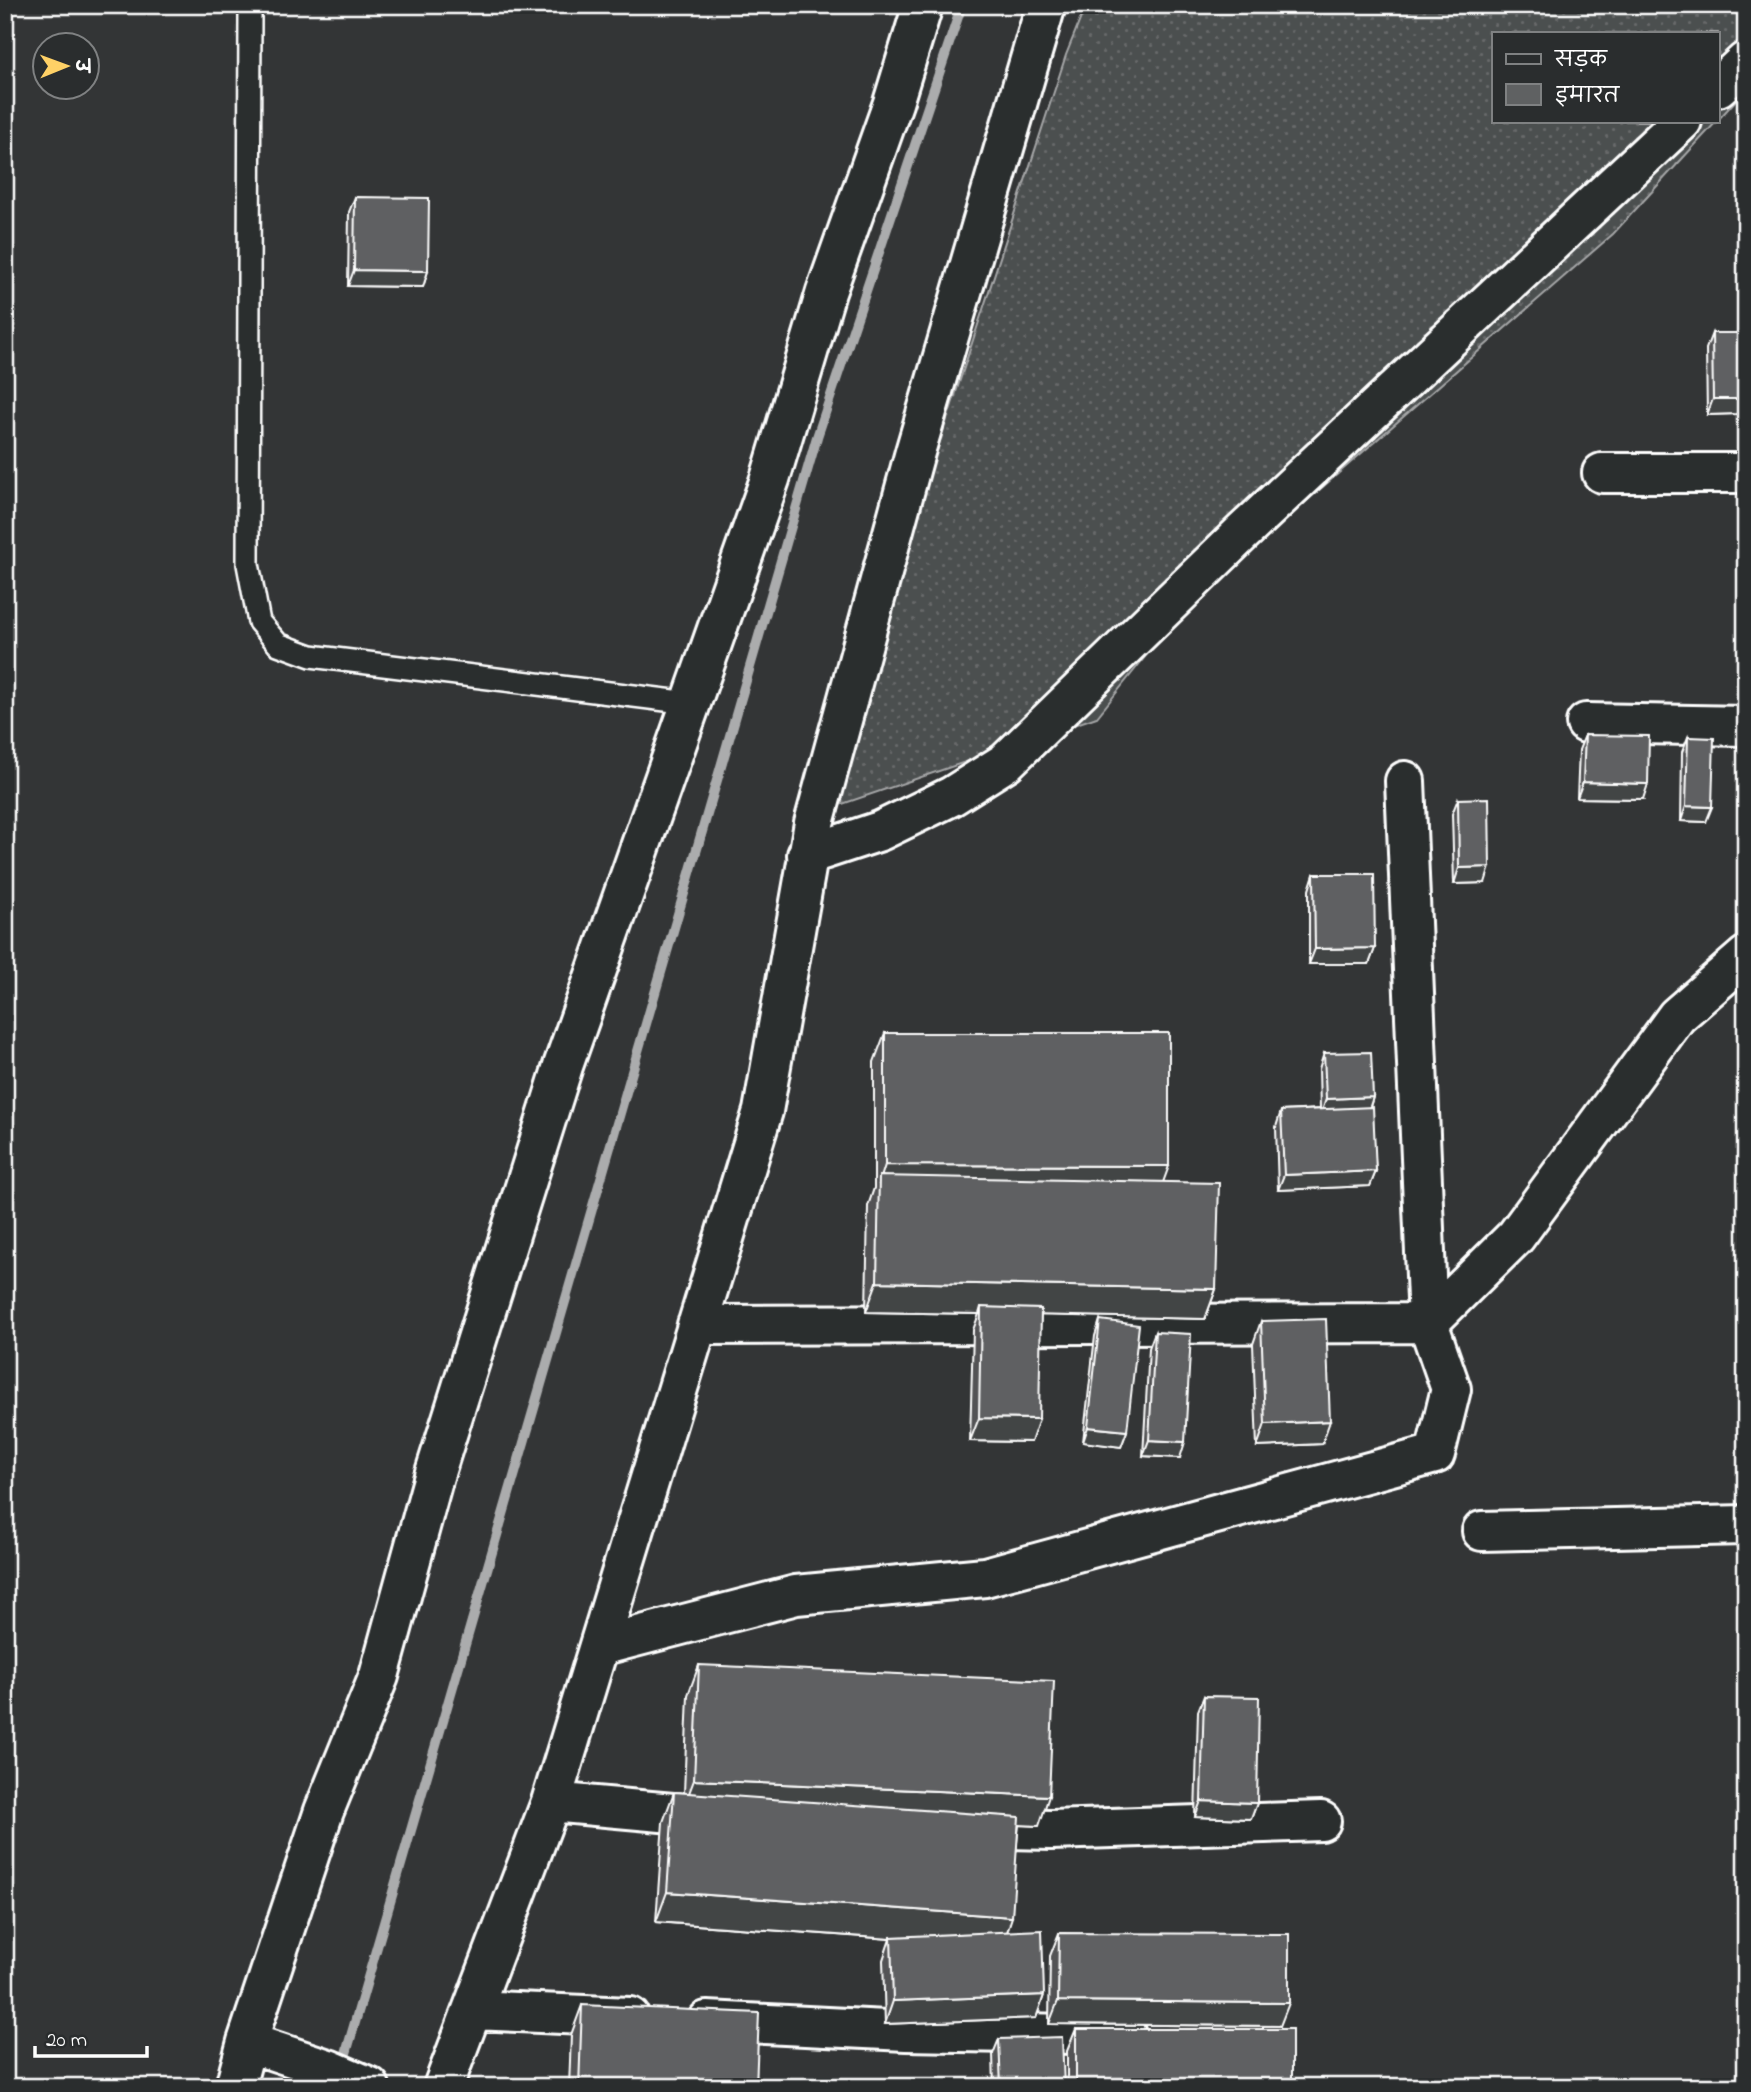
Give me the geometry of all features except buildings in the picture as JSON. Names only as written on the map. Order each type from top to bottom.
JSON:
[{"type":"street","points":[[235,2087],[247,2042],[324,1811],[379,1676],[434,1476],[563,1066],[769,479],[826,292],[923,5]]},
{"type":"street","points":[[443,2087],[551,1802],[762,1111],[814,823],[915,452],[1046,5]]},
{"type":"street","points":[[1720,85],[1746,61]]},
{"type":"street","points":[[807,855],[880,831],[952,796],[1006,762],[1242,533],[1681,122]]},
{"type":"street","points":[[1602,473],[1746,473]]},
{"type":"street","points":[[1586,723],[1746,726]]},
{"type":"street","points":[[600,1646],[796,1595],[985,1577],[1434,1454],[1451,1389],[1428,1323],[1405,781]]},
{"type":"street","points":[[697,1325],[1428,1323],[1516,1236],[1677,1016],[1746,956]]},
{"type":"street","points":[[1482,1531],[1746,1525]]},
{"type":"street","points":[[551,1802],[754,1820]]},
{"type":"street","points":[[929,1827],[1051,1830],[1321,1821]]},
{"type":"street","points":[[474,2010],[906,2031],[1155,2035]]},
{"type":"street","points":[[247,2042],[328,2069],[370,2087]]},
{"type":"lane","points":[[250,12],[248,564],[259,622],[278,644],[311,656],[690,703]]},
{"type":"shaded area","points":[[1086,5],[1746,5],[1746,89],[1720,118],[1720,32],[1492,32],[1492,122],[1716,122],[1613,234],[1185,607],[1097,717],[819,812],[1066,55]]},
{"type":"waterway","points":[[342,2067],[817,437],[962,5]]}]
